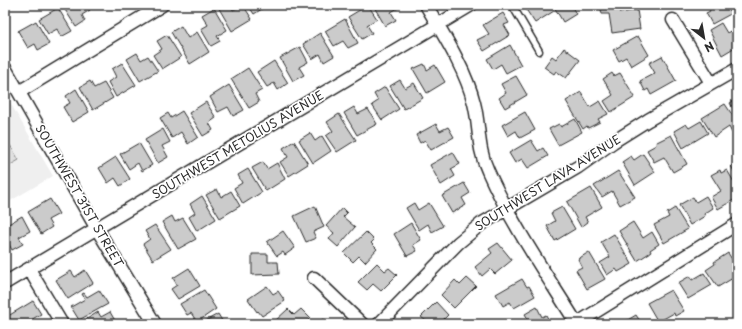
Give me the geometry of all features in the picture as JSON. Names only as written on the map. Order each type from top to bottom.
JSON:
[{"type":"street","points":[[19,92],[162,5]]},
{"type":"street","points":[[426,5],[467,82],[475,104],[480,150],[487,170],[506,208],[576,324],[737,224]]},
{"type":"street","name":"SOUTHWEST METOLIUS AVENUE","points":[[5,283],[471,5]]},
{"type":"street","points":[[673,20],[711,83]]},
{"type":"street","name":"SOUTHWEST 31ST STREET","points":[[5,68],[97,229],[155,324]]},
{"type":"street","name":"SOUTHWEST LAVA AVENUE","points":[[378,324],[458,243],[481,224],[551,183],[642,123],[737,69]]},
{"type":"street","points":[[29,269],[62,324]]},
{"type":"street","points":[[314,278],[362,324]]},
{"type":"lane","points":[[512,5],[539,51]]},
{"type":"shaded area","points":[[5,94],[53,176],[5,204]]},
{"type":"shaded area","points":[[5,137],[19,160],[5,168]]},
{"type":"building","points":[[62,5],[86,5],[90,10],[82,15],[85,21],[76,27]]},
{"type":"building","points":[[217,5],[231,5],[233,10],[243,5],[252,19],[232,31]]},
{"type":"building","points":[[248,5],[268,5],[254,14]]},
{"type":"building","points":[[368,5],[377,19],[367,25],[372,33],[362,39],[348,17]]},
{"type":"building","points":[[373,5],[399,5],[400,7],[391,12],[396,20],[385,26]]},
{"type":"building","points":[[523,5],[550,5],[554,11],[535,23]]},
{"type":"building","points":[[553,5],[571,5],[576,14],[563,22]]},
{"type":"building","points":[[600,5],[619,5],[620,13],[637,10],[640,29],[612,33],[609,14],[602,14]]},
{"type":"building","points":[[707,5],[733,5],[736,11],[712,24],[706,13],[710,11]]},
{"type":"building","points":[[58,8],[72,31],[61,37],[57,29],[48,34],[39,19]]},
{"type":"building","points":[[214,8],[227,30],[217,36],[220,41],[211,46],[201,29],[208,25],[202,15]]},
{"type":"building","points":[[503,13],[509,23],[504,25],[510,35],[484,51],[477,40],[489,34],[483,25]]},
{"type":"building","points":[[345,19],[358,43],[348,48],[343,41],[334,46],[325,31]]},
{"type":"building","points":[[36,21],[49,44],[38,50],[35,44],[28,48],[18,31]]},
{"type":"building","points":[[721,23],[727,33],[737,27],[737,46],[722,55],[709,30]]},
{"type":"building","points":[[181,26],[188,38],[197,32],[209,52],[190,64],[171,32]]},
{"type":"building","points":[[320,33],[334,56],[324,62],[320,54],[312,59],[303,44]]},
{"type":"building","points":[[167,35],[181,57],[162,69],[153,55],[162,49],[157,41]]},
{"type":"building","points":[[638,36],[649,55],[631,66],[626,57],[619,61],[613,50]]},
{"type":"building","points":[[510,45],[521,65],[506,73],[501,64],[493,69],[487,59]]},
{"type":"building","points":[[300,47],[308,62],[299,67],[304,75],[293,81],[280,58]]},
{"type":"building","points":[[564,48],[580,60],[566,78],[556,71],[554,74],[544,67],[552,56],[556,59]]},
{"type":"building","points":[[137,53],[141,60],[148,56],[158,71],[140,81],[127,59]]},
{"type":"building","points":[[662,56],[676,81],[651,95],[648,89],[645,91],[640,81],[655,73],[649,63]]},
{"type":"building","points":[[274,61],[288,83],[278,90],[274,83],[267,87],[257,72]]},
{"type":"building","points":[[122,63],[136,85],[116,97],[108,82],[116,77],[112,69]]},
{"type":"building","points":[[424,64],[427,70],[435,65],[445,82],[427,93],[413,69]]},
{"type":"building","points":[[248,68],[262,90],[255,94],[259,102],[249,108],[231,79]]},
{"type":"building","points":[[612,73],[614,76],[620,73],[635,97],[611,112],[604,101],[613,95],[603,79]]},
{"type":"building","points":[[516,76],[527,95],[505,108],[499,98],[506,93],[501,84]]},
{"type":"building","points":[[400,80],[405,88],[414,83],[423,98],[404,109],[390,86]]},
{"type":"building","points":[[90,81],[94,88],[104,83],[113,98],[93,110],[80,87]]},
{"type":"building","points":[[229,85],[244,110],[233,116],[228,107],[218,112],[210,97]]},
{"type":"building","points":[[385,87],[399,109],[382,120],[372,105],[378,101],[374,94]]},
{"type":"building","points":[[76,89],[89,112],[72,122],[63,107],[70,103],[66,96]]},
{"type":"building","points":[[581,92],[590,107],[600,101],[608,114],[598,119],[600,122],[588,128],[587,126],[583,129],[566,101]]},
{"type":"building","points":[[737,99],[737,115],[730,103]]},
{"type":"building","points":[[206,102],[216,118],[209,123],[213,130],[203,136],[189,113]]},
{"type":"building","points":[[725,104],[737,122],[737,130],[732,133],[729,127],[714,137],[702,118]]},
{"type":"building","points":[[354,107],[358,114],[368,109],[377,124],[357,135],[344,113]]},
{"type":"building","points":[[182,111],[198,137],[188,144],[181,132],[172,138],[160,118],[168,113],[171,118]]},
{"type":"building","points":[[525,112],[535,130],[520,138],[516,131],[508,136],[502,125]]},
{"type":"building","points":[[339,114],[356,140],[337,152],[326,136],[333,131],[327,122]]},
{"type":"building","points":[[575,119],[582,132],[558,145],[549,129],[559,124],[561,127]]},
{"type":"building","points":[[701,121],[708,133],[683,148],[674,131],[686,124],[689,128]]},
{"type":"building","points":[[436,124],[440,131],[448,127],[454,137],[431,150],[425,140],[420,143],[416,135]]},
{"type":"building","points":[[163,129],[170,142],[162,146],[168,157],[158,163],[145,140]]},
{"type":"building","points":[[310,133],[315,141],[322,136],[331,151],[313,163],[299,140]]},
{"type":"building","points":[[671,135],[687,164],[673,172],[664,157],[654,162],[647,150],[656,145],[655,143]]},
{"type":"building","points":[[531,140],[538,151],[543,148],[548,156],[528,168],[522,159],[515,163],[509,153]]},
{"type":"building","points":[[294,141],[308,164],[289,176],[280,162],[288,157],[283,148]]},
{"type":"building","points":[[139,143],[152,165],[142,171],[138,163],[129,169],[120,154]]},
{"type":"building","points":[[453,152],[460,164],[451,169],[455,176],[441,185],[430,165]]},
{"type":"building","points":[[643,154],[655,172],[635,185],[622,162],[631,156],[634,160]]},
{"type":"building","points":[[116,157],[130,179],[120,186],[115,178],[108,183],[99,168]]},
{"type":"building","points":[[263,162],[267,169],[277,163],[285,179],[266,191],[252,168]]},
{"type":"building","points":[[737,162],[737,177],[731,166]]},
{"type":"building","points":[[248,169],[262,192],[243,204],[234,188],[242,183],[238,175]]},
{"type":"building","points":[[720,170],[721,173],[727,170],[737,187],[737,198],[718,209],[711,197],[721,191],[711,175]]},
{"type":"building","points":[[618,171],[635,197],[620,205],[612,191],[602,197],[594,186]]},
{"type":"building","points":[[464,183],[470,193],[462,198],[466,205],[452,213],[442,196]]},
{"type":"building","points":[[591,188],[602,207],[585,217],[588,222],[581,227],[567,202]]},
{"type":"building","points":[[217,189],[221,197],[231,191],[240,206],[220,218],[206,195]]},
{"type":"building","points":[[202,196],[216,219],[197,231],[189,217],[195,213],[190,204]]},
{"type":"building","points":[[706,196],[713,208],[704,214],[705,216],[690,225],[679,205],[693,197],[696,202]]},
{"type":"building","points":[[50,199],[59,214],[48,220],[52,227],[41,234],[28,212]]},
{"type":"building","points":[[414,203],[418,210],[429,203],[443,226],[432,232],[428,224],[419,230],[406,208]]},
{"type":"building","points":[[315,206],[324,227],[313,232],[316,238],[306,242],[294,216]]},
{"type":"building","points":[[562,207],[575,229],[555,241],[547,226],[555,221],[551,213]]},
{"type":"building","points":[[342,208],[347,213],[343,217],[355,227],[338,247],[329,239],[334,233],[326,226]]},
{"type":"building","points":[[675,208],[688,229],[664,243],[654,225],[669,217],[667,213]]},
{"type":"building","points":[[22,216],[30,231],[19,237],[23,244],[12,250],[5,237],[5,226]]},
{"type":"building","points":[[172,216],[175,222],[183,218],[196,239],[178,249],[162,222]]},
{"type":"building","points":[[633,222],[643,238],[652,232],[659,244],[650,250],[651,252],[637,261],[619,231]]},
{"type":"building","points":[[411,223],[421,240],[413,245],[417,251],[407,256],[394,234]]},
{"type":"building","points":[[155,225],[171,249],[153,260],[143,244],[150,239],[145,231]]},
{"type":"building","points":[[283,231],[295,248],[285,255],[283,252],[277,256],[267,242]]},
{"type":"building","points":[[366,232],[374,240],[371,243],[377,249],[365,262],[359,256],[353,262],[344,253]]},
{"type":"building","points":[[614,234],[632,264],[618,272],[616,269],[607,275],[600,263],[610,257],[601,242]]},
{"type":"building","points":[[498,243],[512,260],[495,274],[490,269],[482,276],[475,267],[492,253],[489,249]]},
{"type":"building","points":[[589,252],[605,279],[587,289],[576,270],[582,267],[578,259]]},
{"type":"building","points":[[728,253],[737,267],[737,283],[733,278],[718,287],[706,270],[715,264],[714,262]]},
{"type":"building","points":[[252,254],[268,254],[268,262],[278,262],[279,274],[252,275]]},
{"type":"building","points":[[377,263],[385,271],[389,268],[397,275],[381,291],[373,284],[367,290],[358,282]]},
{"type":"building","points":[[189,268],[200,286],[178,299],[171,289],[177,285],[173,278]]},
{"type":"building","points":[[85,270],[93,283],[68,299],[56,280],[71,271],[75,277]]},
{"type":"building","points":[[704,273],[712,285],[688,299],[678,283],[690,276],[692,280]]},
{"type":"building","points":[[467,278],[476,286],[454,308],[441,295],[455,280],[460,285]]},
{"type":"building","points":[[522,279],[527,287],[529,286],[535,296],[514,308],[510,302],[503,306],[496,294]]},
{"type":"building","points":[[267,286],[273,294],[278,291],[285,301],[262,316],[258,311],[257,312],[248,299]]},
{"type":"building","points":[[99,290],[108,304],[79,320],[71,307],[85,299],[82,294],[84,293],[87,297]]},
{"type":"building","points":[[204,290],[216,309],[197,322],[191,313],[187,315],[180,304]]},
{"type":"building","points":[[671,290],[684,311],[675,316],[674,313],[658,322],[647,303]]},
{"type":"building","points":[[33,301],[41,314],[24,324],[13,324],[8,316]]},
{"type":"building","points":[[436,302],[448,315],[439,324],[423,324],[426,321],[421,317]]},
{"type":"building","points":[[537,307],[542,317],[546,315],[551,324],[531,324],[525,314]]},
{"type":"building","points":[[288,309],[294,315],[301,309],[310,318],[304,324],[278,324],[275,321]]},
{"type":"building","points":[[98,312],[101,317],[110,312],[117,324],[83,324],[82,322]]},
{"type":"building","points":[[218,314],[224,324],[200,324]]},
{"type":"building","points":[[636,315],[642,324],[621,324]]},
{"type":"building","points":[[323,319],[327,324],[317,324]]}]
